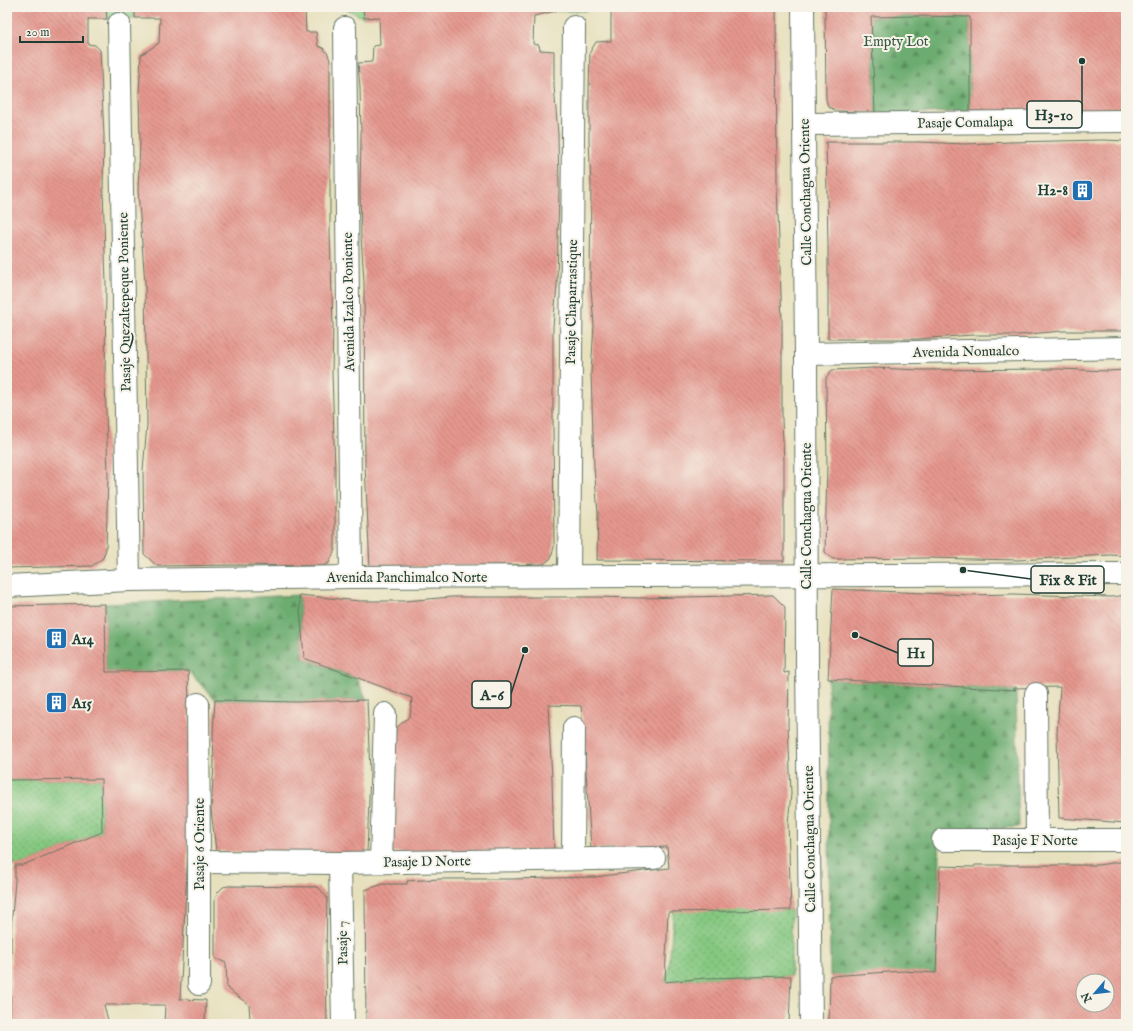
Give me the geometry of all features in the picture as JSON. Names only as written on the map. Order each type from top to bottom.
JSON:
[{"type":"street","name":"Calle Conchagua Oriente","points":[[803,7],[806,575],[811,1024]]},
{"type":"street","name":"Pasaje Quezaltepeque Poniente","points":[[119,24],[129,580]]},
{"type":"street","name":"Avenida Izalco Poniente","points":[[345,28],[352,577]]},
{"type":"street","name":"Pasaje Chaparrastique","points":[[569,576],[574,28]]},
{"type":"street","name":"Pasaje Comalapa","points":[[804,124],[1126,121]]},
{"type":"street","name":"Avenida Nonualco","points":[[806,354],[1126,348]]},
{"type":"street","name":"Avenida Panchimalco Norte","points":[[7,586],[129,580],[352,577],[1126,574]]},
{"type":"street","points":[[1036,694],[1038,840]]},
{"type":"street","name":"Pasaje 6 Oriente","points":[[198,704],[199,984]]},
{"type":"street","points":[[381,862],[385,714]]},
{"type":"street","points":[[573,859],[574,728]]},
{"type":"street","name":"Pasaje F Norte","points":[[943,840],[1126,840]]},
{"type":"street","name":"Pasaje D Norte","points":[[199,862],[340,863],[654,858]]},
{"type":"street","name":"Pasaje 7","points":[[340,863],[343,1024]]},
{"type":"green space","points":[[106,7],[135,7],[135,18],[107,19]]},
{"type":"green space","points":[[342,7],[363,7],[364,18]]},
{"type":"green space","points":[[556,7],[586,7],[586,11],[556,11]]},
{"type":"green space","name":"Empty Lot","points":[[871,17],[970,17],[970,111],[875,113]]},
{"type":"green space","points":[[299,595],[304,658],[357,678],[367,700],[296,702],[215,700],[188,671],[106,672],[105,604]]},
{"type":"green space","points":[[828,679],[1016,690],[1019,827],[938,832],[940,860],[936,973],[830,976]]},
{"type":"green space","points":[[101,779],[102,832],[23,865],[7,865],[7,780]]},
{"type":"green space","points":[[674,907],[791,910],[791,976],[706,978],[665,982],[669,968]]},
{"type":"building","points":[[7,7],[106,7],[107,19],[88,19],[88,44],[95,45],[100,50],[104,136],[103,189],[106,284],[105,380],[108,475],[106,549],[103,558],[92,566],[7,568]]},
{"type":"building","points":[[135,7],[305,7],[306,32],[316,32],[318,46],[323,48],[328,54],[330,61],[330,234],[333,325],[332,372],[335,471],[335,550],[329,563],[323,566],[157,566],[144,554],[143,470],[147,425],[145,284],[138,190],[140,142],[139,93],[141,55],[159,43],[160,18],[135,18]]},
{"type":"building","points":[[363,7],[556,7],[556,11],[534,16],[533,44],[539,45],[540,50],[554,51],[554,86],[558,134],[559,188],[557,286],[553,326],[554,547],[551,558],[544,564],[370,568],[365,465],[364,281],[361,236],[361,136],[358,63],[372,62],[373,46],[380,45],[379,17],[364,18]]},
{"type":"building","points":[[597,7],[776,7],[777,186],[782,323],[784,561],[597,560],[598,513],[594,467],[591,372],[594,325],[590,277],[590,52],[596,42],[611,41],[611,9],[597,9]]},
{"type":"building","points":[[825,7],[1126,7],[1126,93],[1119,109],[1114,112],[1094,112],[1055,108],[1010,112],[970,111],[970,17],[871,17],[875,113],[838,111],[828,107],[826,99]]},
{"type":"building","points":[[1104,140],[1126,141],[1126,331],[1062,331],[1019,335],[972,335],[918,339],[828,339],[826,142],[920,142],[965,144]]},
{"type":"building","points":[[874,368],[921,370],[1126,370],[1126,556],[1110,555],[1018,560],[928,558],[833,559],[825,552],[827,467],[826,378],[832,370]]},
{"type":"building","points":[[833,589],[969,595],[1013,594],[1111,597],[1126,595],[1126,823],[1059,818],[1057,733],[1060,687],[1013,688],[1016,690],[828,679]]},
{"type":"building","points":[[299,595],[360,601],[405,601],[451,597],[641,598],[773,595],[785,607],[784,673],[789,672],[788,725],[791,794],[788,823],[791,910],[668,912],[665,982],[706,978],[791,976],[789,1024],[366,1024],[365,890],[383,884],[407,884],[407,881],[439,879],[594,877],[669,868],[667,847],[591,849],[581,706],[548,705],[554,851],[392,852],[393,771],[396,728],[410,716],[412,698],[304,658]]},
{"type":"building","points":[[105,604],[106,672],[188,671],[191,761],[180,999],[206,1000],[205,1024],[164,1024],[165,1005],[104,1005],[109,1024],[10,1024],[11,928],[15,865],[23,865],[102,832],[101,779],[7,780],[7,606]]},
{"type":"building","points":[[215,700],[296,702],[367,700],[370,772],[367,854],[289,854],[216,851],[211,809],[214,764],[213,733]]},
{"type":"building","points":[[1126,861],[1126,1024],[829,1024],[830,976],[903,971],[936,973],[940,866],[974,867],[975,865],[1098,865]]},
{"type":"building","points":[[223,887],[318,887],[327,897],[327,1024],[253,1024],[250,1019],[249,1005],[227,988],[226,963],[215,958],[215,899],[218,892]]},
{"type":"place","name":"H3-10","points":[[1082,61]]},
{"type":"place","name":"H2-8","points":[[1083,190]]},
{"type":"place","name":"Fix & Fit","points":[[963,570]]},
{"type":"place","name":"H1","points":[[855,635]]},
{"type":"place","name":"A14","points":[[56,639]]},
{"type":"place","name":"A-6","points":[[525,650]]},
{"type":"place","name":"A15","points":[[56,703]]}]
